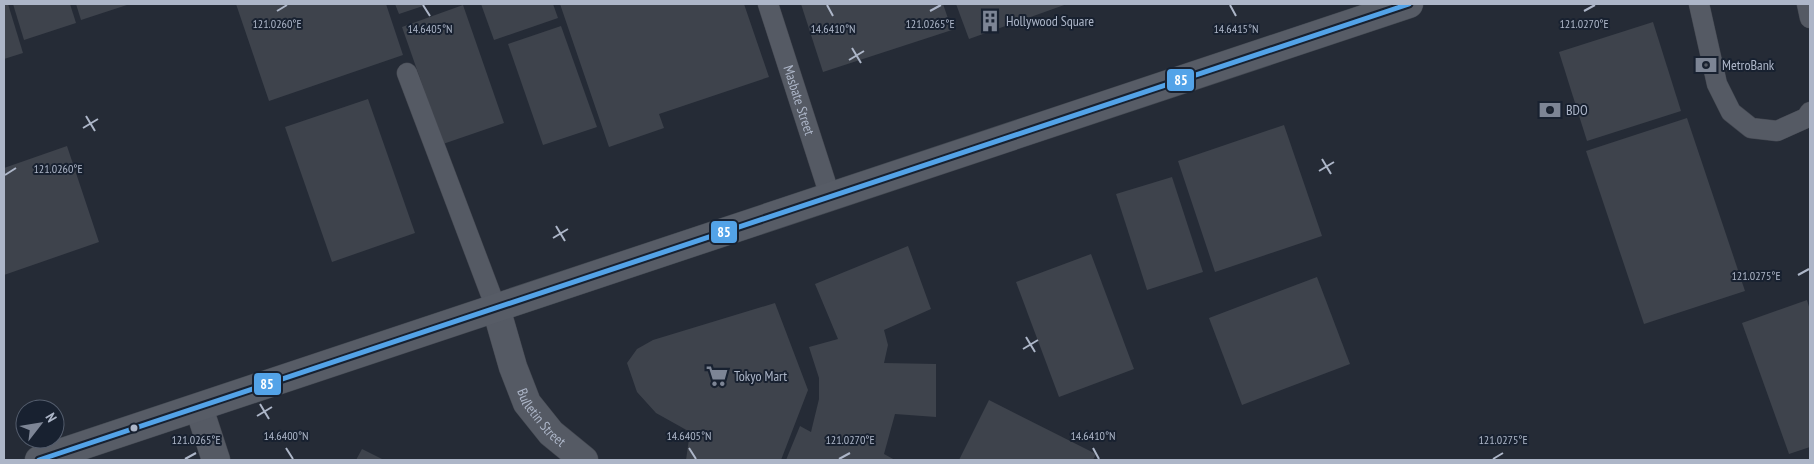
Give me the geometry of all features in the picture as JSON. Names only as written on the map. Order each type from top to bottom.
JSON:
[{"type":"main road","points":[[39,460],[1409,4]]},
{"type":"street","name":"Bulletin Street","points":[[496,308],[513,367],[527,403],[551,433],[574,454],[584,460]]},
{"type":"street","points":[[199,408],[216,460]]},
{"type":"lane","name":"Masbate Street","points":[[768,4],[830,196]]},
{"type":"lane","points":[[1698,4],[1717,84],[1731,112],[1751,128],[1777,131],[1806,118],[1810,112]]},
{"type":"lane","points":[[1807,4],[1810,18]]},
{"type":"lane","points":[[407,73],[496,308]]},
{"type":"building","points":[[4,4],[8,4],[23,53],[4,59]]},
{"type":"building","points":[[13,4],[70,4],[76,23],[24,40]]},
{"type":"building","points":[[76,4],[130,4],[81,20]]},
{"type":"building","points":[[236,4],[386,4],[403,55],[269,101]]},
{"type":"building","points":[[395,4],[429,4],[399,14]]},
{"type":"building","points":[[481,4],[553,4],[558,18],[494,40]]},
{"type":"building","points":[[560,4],[744,4],[769,77],[659,114],[664,128],[609,147]]},
{"type":"building","points":[[801,4],[943,4],[952,30],[823,72]]},
{"type":"building","name":"Hollywood Square","points":[[956,4],[1067,4],[969,39]]},
{"type":"building","points":[[463,5],[504,123],[443,144],[402,27]]},
{"type":"building","points":[[1653,22],[1681,111],[1587,141],[1559,52]]},
{"type":"building","points":[[561,26],[597,127],[543,145],[508,44]]},
{"type":"building","points":[[368,99],[415,233],[332,262],[285,127]]},
{"type":"building","points":[[1687,118],[1745,291],[1644,324],[1586,151]]},
{"type":"building","points":[[1284,125],[1322,236],[1215,272],[1178,161]]},
{"type":"building","points":[[67,146],[99,242],[4,275],[4,168]]},
{"type":"building","points":[[1172,177],[1203,272],[1147,290],[1116,194]]},
{"type":"building","points":[[908,246],[931,309],[884,330],[888,345],[884,363],[936,364],[936,417],[895,414],[884,454],[895,460],[786,460],[800,426],[811,432],[819,399],[819,378],[809,347],[838,339],[815,284]]},
{"type":"building","points":[[1091,254],[1134,369],[1059,397],[1016,282]]},
{"type":"building","points":[[1317,277],[1350,364],[1242,405],[1209,318]]},
{"type":"building","points":[[1807,300],[1810,310],[1810,447],[1789,454],[1742,323]]},
{"type":"building","name":"Tokyo Mart","points":[[775,303],[808,390],[781,460],[686,460],[690,432],[656,413],[637,392],[627,363],[637,349],[653,340]]},
{"type":"building","points":[[989,400],[1096,454],[1093,460],[959,460]]},
{"type":"building","points":[[362,449],[384,460],[356,460]]},
{"type":"transit line","name":"85","points":[[39,460],[1409,4]]},
{"type":"place","name":"Hollywood Square","points":[[990,21]]},
{"type":"place","name":"MetroBank","points":[[1706,65]]},
{"type":"place","name":"BDO","points":[[1550,110]]},
{"type":"place","name":"Tokyo Mart","points":[[717,376]]}]
